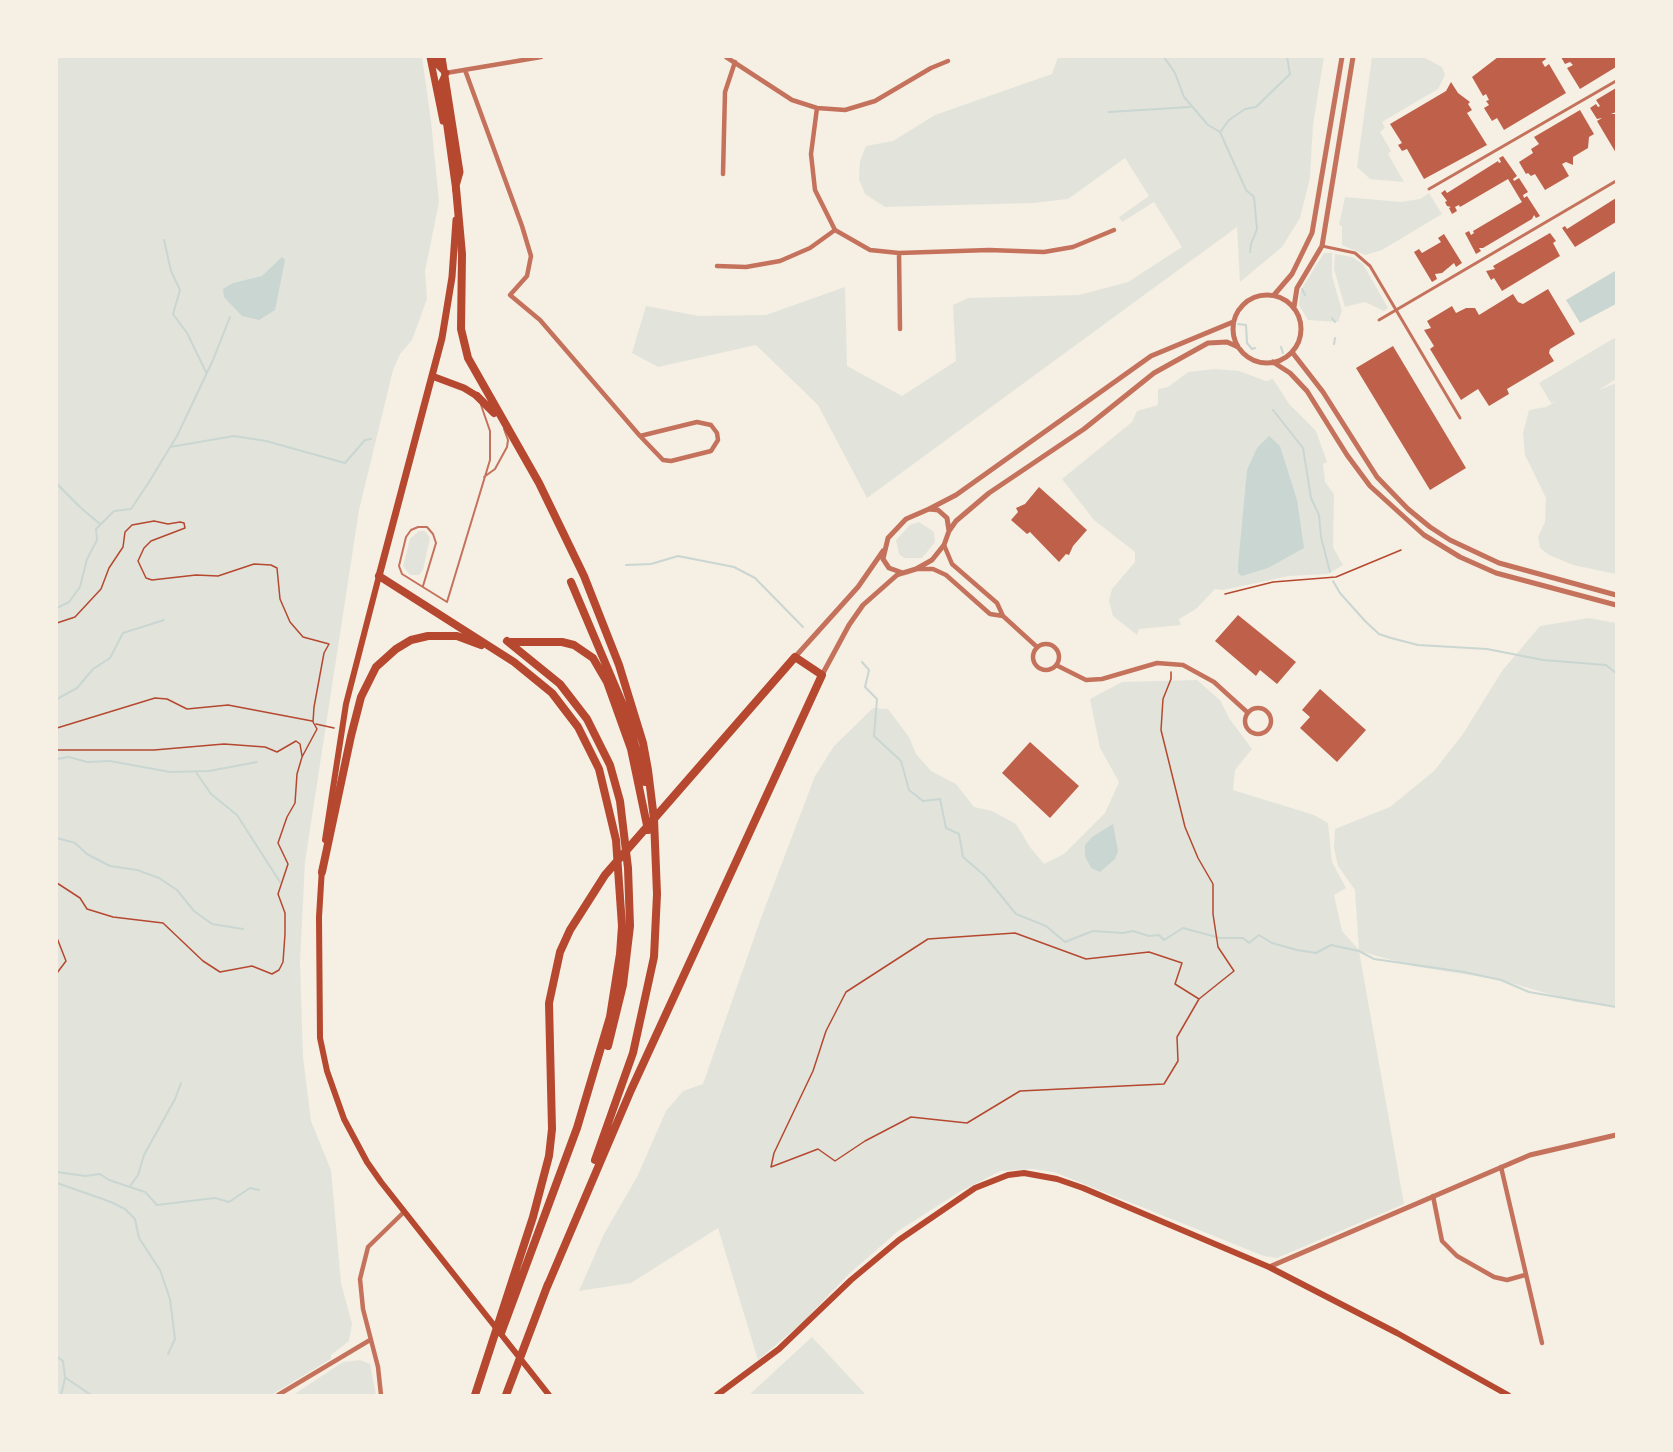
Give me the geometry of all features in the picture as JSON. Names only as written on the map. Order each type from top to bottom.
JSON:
[{"type":"highway","points":[[456,188],[461,223],[460,315],[463,343],[475,373],[544,493],[602,619],[633,709],[656,866],[654,957],[642,1022],[608,1127],[506,1395]]},
{"type":"highway","points":[[477,396],[513,437]]},
{"type":"highway","points":[[379,576],[514,662],[552,693],[578,727],[599,769],[616,840],[621,903],[620,954],[614,995],[602,1046],[577,1128]]},
{"type":"highway","points":[[571,582],[626,712],[643,775],[656,866]]},
{"type":"highway","points":[[322,872],[351,736],[364,690],[376,667],[396,649],[411,640],[444,635],[471,640],[514,662]]},
{"type":"highway","points":[[476,1395],[597,1078],[616,1018],[627,955],[630,893],[620,801],[610,765],[587,719],[560,684],[507,641],[532,644],[562,642],[574,645],[593,658],[607,682],[643,775]]},
{"type":"highway","points":[[476,1395],[533,1217],[549,1156],[552,1108],[549,1003],[560,952],[570,930],[605,875],[795,657],[822,675],[631,1090],[547,1287]]},
{"type":"main road","points":[[430,57],[451,178],[456,188]]},
{"type":"main road","points":[[436,57],[438,64],[446,73]]},
{"type":"main road","points":[[442,57],[460,172],[456,188],[451,285],[432,376],[341,729],[322,872],[318,980],[320,1038],[327,1071],[354,1141],[404,1212],[547,1393]]},
{"type":"main road","points":[[432,376],[464,387],[477,396]]},
{"type":"main road","points":[[717,1395],[779,1349],[859,1273],[899,1240],[975,1188],[1008,1175],[1024,1173],[1057,1179],[1269,1267],[1508,1395]]},
{"type":"street","points":[[446,73],[541,57]]},
{"type":"street","points":[[726,57],[792,100],[817,108],[845,110],[861,107],[948,61]]},
{"type":"street","points":[[1274,295],[1292,274],[1312,233],[1342,57]]},
{"type":"street","points":[[1273,362],[1292,352],[1299,341],[1301,327],[1294,307],[1297,288],[1322,246],[1353,57]]},
{"type":"street","points":[[723,174],[725,92],[735,62]]},
{"type":"street","points":[[465,70],[529,246],[530,265],[526,276],[510,295],[540,320],[640,436],[659,458],[671,461],[711,451],[718,440],[711,425],[704,422],[640,436]]},
{"type":"street","points":[[1430,189],[1616,81]]},
{"type":"street","points":[[817,108],[811,154],[812,174],[824,212],[835,230],[870,250],[899,254],[989,250],[1044,252],[1072,247],[1114,230]]},
{"type":"street","points":[[1379,320],[1616,181]]},
{"type":"street","points":[[717,266],[746,267],[780,261],[810,248],[835,230]]},
{"type":"street","points":[[1322,246],[1355,254],[1365,260],[1460,418]]},
{"type":"street","points":[[899,254],[900,329]]},
{"type":"street","points":[[1238,347],[1234,338],[1233,322],[1236,313],[1249,299],[1274,295],[1294,307]]},
{"type":"street","points":[[795,657],[858,586],[897,526],[912,516],[956,495],[1151,356],[1233,322]]},
{"type":"street","points":[[822,675],[849,625],[863,605],[897,574],[916,569],[932,560],[944,545],[956,521],[989,493],[1084,429],[1167,364],[1208,343],[1227,342],[1238,347],[1253,360],[1273,362],[1290,373],[1307,391],[1347,455],[1370,486],[1424,535],[1460,557],[1496,573],[1616,605]]},
{"type":"street","points":[[1292,352],[1323,392],[1377,477],[1408,509],[1430,527],[1461,546],[1499,563],[1616,595]]},
{"type":"street","points":[[929,509],[943,512],[949,531]]},
{"type":"street","points":[[944,545],[952,564],[997,603],[1003,616],[1037,647]]},
{"type":"street","points":[[883,549],[886,566],[903,573]]},
{"type":"street","points":[[916,569],[933,569],[946,575],[990,614],[1003,616]]},
{"type":"street","points":[[1045,644],[1054,646],[1059,653],[1056,665],[1049,669],[1037,666],[1033,658],[1037,647],[1045,644]]},
{"type":"street","points":[[1056,665],[1086,680],[1102,679],[1157,663],[1184,665],[1214,682],[1248,712]]},
{"type":"street","points":[[1255,708],[1266,710],[1271,720],[1268,730],[1258,734],[1247,729],[1245,723],[1248,712],[1255,708]]},
{"type":"street","points":[[1269,1267],[1501,1167],[1552,1149],[1616,1135]]},
{"type":"street","points":[[1501,1167],[1542,1343]]},
{"type":"street","points":[[1433,1196],[1442,1241],[1457,1256],[1494,1277],[1507,1280],[1525,1275]]},
{"type":"street","points":[[381,1395],[360,1291],[361,1266],[368,1247],[404,1212]]},
{"type":"street","points":[[278,1395],[370,1341]]},
{"type":"lane","points":[[423,586],[436,543],[431,530],[418,527],[411,530],[406,537],[399,566],[402,574],[447,602],[490,460],[490,431],[477,396]]},
{"type":"lane","points":[[484,477],[495,469],[507,447],[508,440],[502,424]]},
{"type":"path","points":[[57,623],[75,617],[101,589],[109,568],[123,547],[125,532],[132,525],[154,521],[184,523],[186,528],[157,538],[144,548],[138,561],[140,570],[146,578],[152,580],[196,575],[218,576],[260,563],[277,568],[280,599],[290,622],[303,637],[329,644],[320,669],[313,722],[317,729],[302,757],[297,774],[295,803],[287,817],[278,843],[288,864],[278,894],[285,914],[285,934],[279,970],[272,974],[252,966],[225,973],[220,972],[203,961],[164,922],[113,916],[87,909],[80,898],[57,882]]},
{"type":"path","points":[[1225,594],[1274,582],[1336,577],[1401,550]]},
{"type":"path","points":[[1171,672],[1172,679],[1163,699],[1161,730],[1185,827],[1198,858],[1213,884],[1215,933],[1218,947],[1234,971],[1199,999],[1177,1037],[1178,1060],[1164,1084],[1020,1091],[967,1123],[911,1117],[865,1141],[835,1161],[818,1149],[771,1167],[774,1153],[813,1071],[826,1031],[846,992],[928,939],[1015,933],[1086,959],[1149,952],[1182,963],[1174,984],[1199,999]]},
{"type":"path","points":[[57,728],[155,698],[167,699],[187,709],[228,705],[341,729]]},
{"type":"path","points":[[57,750],[154,750],[224,744],[265,747],[277,752],[296,741],[300,744],[302,757]]},
{"type":"path","points":[[57,938],[66,961],[57,973]]},
{"type":"shaded area","points":[[57,57],[422,57],[439,202],[425,271],[427,299],[412,340],[400,354],[393,370],[359,510],[305,862],[300,962],[303,1057],[311,1121],[331,1170],[341,1283],[352,1324],[349,1341],[331,1355],[331,1359],[271,1395],[57,1395]]},
{"type":"shaded area","points":[[1058,57],[1324,57],[1313,125],[1310,178],[1300,218],[1282,247],[1240,282],[1237,227],[867,498],[818,405],[756,345],[658,367],[632,353],[646,306],[699,316],[766,315],[845,287],[847,366],[902,396],[956,361],[953,305],[968,298],[1079,295],[1128,282],[1182,247],[1154,202],[1122,222],[1119,217],[1149,196],[1125,158],[1068,199],[1033,203],[885,207],[865,194],[859,179],[860,161],[866,146],[893,141],[935,115],[1052,74]]},
{"type":"shaded area","points":[[1372,57],[1423,57],[1442,67],[1445,75],[1438,89],[1382,122],[1385,128],[1380,132],[1391,151],[1388,154],[1404,182],[1370,179],[1357,167]]},
{"type":"shaded area","points":[[1429,193],[1442,214],[1382,250],[1365,255],[1342,245],[1342,226],[1339,225],[1345,197],[1401,202],[1420,199]]},
{"type":"shaded area","points":[[1324,253],[1332,253],[1332,276],[1342,311],[1338,322],[1308,320],[1299,305],[1301,290],[1305,293],[1302,288]]},
{"type":"shaded area","points":[[1335,254],[1352,257],[1363,264],[1388,308],[1384,311],[1365,302],[1345,307],[1334,269]]},
{"type":"shaded area","points":[[282,257],[285,260],[275,310],[259,320],[242,316],[224,297],[223,289],[233,283],[262,276]]},
{"type":"shaded area","points":[[1615,271],[1616,304],[1580,323],[1566,300]]},
{"type":"shaded area","points":[[1616,337],[1616,379],[1599,390],[1616,383],[1616,574],[1573,565],[1549,555],[1540,548],[1538,537],[1545,522],[1546,498],[1525,455],[1523,433],[1529,410],[1546,407],[1556,401],[1551,403],[1539,383]]},
{"type":"shaded area","points":[[1215,369],[1239,371],[1266,381],[1273,379],[1289,404],[1316,431],[1327,462],[1323,464],[1325,482],[1334,494],[1333,547],[1343,565],[1328,574],[1289,576],[1223,590],[1215,589],[1196,609],[1179,619],[1181,625],[1139,629],[1137,635],[1113,616],[1109,601],[1112,589],[1135,562],[1135,552],[1094,520],[1062,479],[1132,422],[1137,411],[1158,405],[1158,389],[1168,387],[1188,372]]},
{"type":"shaded area","points":[[1269,436],[1280,446],[1297,500],[1304,548],[1268,568],[1242,576],[1238,573],[1238,566],[1247,470],[1257,448]]},
{"type":"shaded area","points":[[919,522],[934,532],[935,542],[922,558],[904,558],[899,554],[896,540],[910,525]]},
{"type":"shaded area","points":[[419,531],[425,531],[430,538],[423,570],[419,575],[410,575],[403,566],[410,539]]},
{"type":"shaded area","points":[[1589,618],[1616,623],[1616,1006],[1576,1002],[1501,980],[1413,966],[1359,951],[1404,1204],[1277,1258],[1264,1256],[1054,1172],[1032,1169],[1001,1171],[961,1191],[898,1231],[849,1274],[802,1323],[758,1360],[718,1228],[631,1283],[579,1291],[604,1234],[637,1177],[666,1111],[683,1091],[703,1084],[761,918],[815,776],[834,746],[873,708],[888,709],[909,737],[916,754],[931,771],[956,784],[974,807],[992,811],[1016,824],[1044,864],[1064,854],[1105,813],[1119,782],[1100,748],[1090,699],[1122,682],[1197,680],[1220,700],[1229,718],[1252,749],[1235,770],[1233,790],[1314,815],[1328,823],[1332,862],[1346,888],[1334,895],[1342,931],[1359,950],[1355,890],[1338,866],[1334,848],[1335,829],[1390,807],[1434,771],[1463,734],[1502,671],[1540,626]]},
{"type":"shaded area","points":[[1113,824],[1118,851],[1115,859],[1100,872],[1091,868],[1085,856],[1085,845],[1092,837]]},
{"type":"shaded area","points":[[812,1337],[866,1395],[749,1395],[776,1370]]},
{"type":"shaded area","points":[[360,1360],[370,1364],[376,1395],[293,1395],[343,1362]]},
{"type":"building","points":[[1498,57],[1545,57],[1546,59],[1542,62],[1545,67],[1549,64],[1566,93],[1504,130],[1497,118],[1492,121],[1484,108],[1489,105],[1486,101],[1489,100],[1486,94],[1483,96],[1472,77]]},
{"type":"building","points":[[1561,57],[1616,57],[1616,67],[1580,89],[1567,68],[1573,65],[1570,62],[1565,64]]},
{"type":"building","points":[[1451,82],[1458,93],[1470,102],[1468,104],[1472,110],[1467,113],[1487,145],[1424,179],[1407,149],[1402,151],[1398,145],[1402,143],[1390,124],[1446,91]]},
{"type":"building","points":[[1616,88],[1616,112],[1611,114],[1616,114],[1616,153],[1597,121],[1602,118],[1597,119],[1590,108],[1596,104],[1600,106],[1596,100]]},
{"type":"building","points":[[1580,110],[1594,134],[1589,137],[1588,148],[1573,157],[1573,165],[1566,162],[1562,164],[1569,176],[1545,190],[1535,174],[1531,176],[1526,174],[1519,162],[1533,153],[1531,149],[1539,144],[1534,137]]},
{"type":"building","points":[[1503,156],[1517,176],[1513,179],[1514,181],[1519,178],[1528,192],[1523,195],[1524,198],[1527,196],[1540,216],[1536,218],[1534,215],[1532,219],[1483,248],[1479,248],[1481,251],[1476,254],[1465,233],[1469,231],[1471,235],[1473,231],[1522,202],[1508,179],[1460,207],[1459,205],[1455,207],[1457,211],[1452,214],[1449,208],[1451,207],[1447,206],[1445,202],[1447,201],[1441,193],[1445,190],[1447,193],[1498,161],[1501,162],[1499,158]]},
{"type":"building","points":[[1616,198],[1616,222],[1575,247],[1562,228],[1565,226],[1567,229]]},
{"type":"building","points":[[1550,233],[1556,241],[1553,243],[1560,256],[1502,291],[1494,278],[1491,280],[1486,271],[1495,269],[1493,266]]},
{"type":"building","points":[[1444,234],[1462,263],[1456,267],[1454,263],[1442,273],[1435,274],[1437,279],[1432,282],[1414,252],[1419,249],[1422,253],[1441,242],[1438,238]]},
{"type":"building","points":[[1548,289],[1575,334],[1550,349],[1549,353],[1554,361],[1507,389],[1509,394],[1489,406],[1478,389],[1461,400],[1430,349],[1434,346],[1424,330],[1431,328],[1427,321],[1452,306],[1456,313],[1466,308],[1475,308],[1479,315],[1513,294],[1518,302],[1523,304]]},
{"type":"building","points":[[1393,346],[1466,468],[1430,490],[1356,368]]},
{"type":"building","points":[[1039,487],[1087,530],[1073,546],[1069,555],[1066,554],[1059,562],[1030,532],[1027,534],[1011,520],[1018,512],[1016,508],[1025,504]]},
{"type":"building","points":[[1238,615],[1296,662],[1277,684],[1260,670],[1256,676],[1215,641]]},
{"type":"building","points":[[1320,689],[1366,730],[1337,762],[1300,728],[1310,717],[1302,710]]},
{"type":"building","points":[[1030,742],[1079,786],[1050,818],[1002,773]]},
{"type":"waterway","points":[[1164,57],[1175,73],[1184,97],[1208,125],[1220,132],[1246,190],[1254,197],[1257,229],[1250,252]]},
{"type":"waterway","points":[[1221,131],[1229,120],[1245,109],[1256,107],[1290,74],[1287,57]]},
{"type":"waterway","points":[[1109,112],[1190,107]]},
{"type":"waterway","points":[[164,240],[171,271],[180,290],[173,314],[187,333],[206,372]]},
{"type":"waterway","points":[[1302,289],[1305,295]]},
{"type":"waterway","points":[[57,608],[69,602],[80,587],[87,559],[97,540],[96,529],[114,511],[131,509],[177,436],[213,360],[230,317]]},
{"type":"waterway","points":[[1332,318],[1335,322]]},
{"type":"waterway","points":[[1238,324],[1246,325],[1247,343],[1252,349],[1255,348]]},
{"type":"waterway","points":[[1334,344],[1335,338]]},
{"type":"waterway","points":[[1281,347],[1283,353]]},
{"type":"waterway","points":[[1273,410],[1303,448],[1311,498],[1319,515],[1321,537],[1330,572]]},
{"type":"waterway","points":[[170,447],[234,436],[266,441],[345,463],[365,440],[371,439]]},
{"type":"waterway","points":[[57,484],[100,524]]},
{"type":"waterway","points":[[626,565],[651,564],[678,556],[734,567],[755,578],[803,627]]},
{"type":"waterway","points":[[1333,581],[1340,593],[1365,621],[1379,634],[1391,638],[1418,645],[1487,649],[1543,660],[1606,665],[1616,673]]},
{"type":"waterway","points":[[57,699],[77,688],[93,669],[110,658],[123,633],[164,620]]},
{"type":"waterway","points":[[862,662],[869,670],[865,687],[877,699],[874,736],[901,761],[909,790],[923,801],[940,799],[946,828],[959,834],[963,857],[985,876],[1016,914],[1046,926],[1065,942],[1093,931],[1123,933],[1133,931],[1149,936],[1159,935],[1164,940],[1183,928],[1220,938],[1243,938],[1249,943],[1259,935],[1272,943],[1297,950],[1316,953],[1331,945],[1359,951],[1374,959],[1464,972],[1501,980],[1529,992],[1616,1007]]},
{"type":"waterway","points":[[57,759],[69,757],[87,762],[110,761],[170,772],[209,771],[257,762]]},
{"type":"waterway","points":[[196,772],[211,794],[237,815],[280,882]]},
{"type":"waterway","points":[[57,838],[75,843],[87,854],[110,866],[137,870],[159,878],[177,890],[194,911],[212,924],[243,929]]},
{"type":"waterway","points":[[130,1186],[138,1175],[144,1155],[175,1099],[181,1083]]},
{"type":"waterway","points":[[57,1172],[85,1176],[100,1174],[109,1180],[145,1192],[157,1205],[215,1198],[229,1202],[250,1188],[259,1190]]},
{"type":"waterway","points":[[57,1183],[111,1202],[125,1209],[135,1219],[139,1238],[160,1270],[170,1299],[175,1339],[168,1354]]},
{"type":"waterway","points":[[57,1357],[63,1361],[65,1378],[61,1395]]},
{"type":"waterway","points":[[66,1378],[91,1395]]}]
